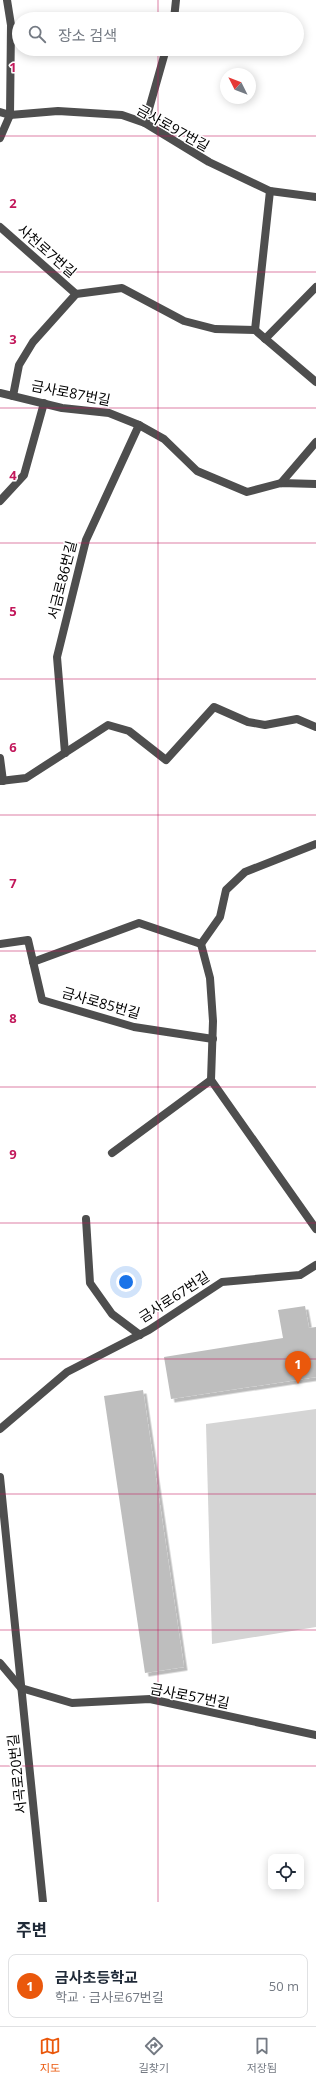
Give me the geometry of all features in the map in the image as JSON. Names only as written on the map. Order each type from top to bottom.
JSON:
[{"type":"street","points":[[0,138],[10,115],[11,25],[7,0]]},
{"type":"street","points":[[175,12],[176,0]]},
{"type":"street","points":[[144,123],[164,56]]},
{"type":"street","name":"금사로97번길","points":[[10,115],[58,111],[122,115],[144,123],[209,162],[270,191],[316,197]]},
{"type":"street","points":[[0,112],[10,115]]},
{"type":"street","points":[[255,330],[270,191]]},
{"type":"street","name":"사천로7번길","points":[[0,227],[76,294]]},
{"type":"street","points":[[265,339],[316,287]]},
{"type":"street","points":[[76,294],[122,288],[184,321],[215,330],[255,330],[316,382]]},
{"type":"street","name":"금사로87번길","points":[[13,396],[19,365],[33,342],[76,294]]},
{"type":"street","name":"금사로87번길","points":[[0,393],[62,408],[110,413],[139,425],[164,439],[197,471],[247,492],[281,483],[316,484]]},
{"type":"street","points":[[0,501],[24,475],[44,403]]},
{"type":"street","name":"서금로86번길","points":[[66,753],[57,657],[86,540],[139,425]]},
{"type":"street","points":[[281,483],[316,442]]},
{"type":"street","points":[[0,758],[2,781],[26,778],[108,725],[129,731],[166,760],[214,707],[248,722],[265,725],[296,719],[316,727]]},
{"type":"street","points":[[316,844],[245,872],[226,890],[220,917],[201,944],[210,978],[213,1038],[212,1080],[316,1229]]},
{"type":"street","points":[[33,962],[139,923],[201,944]]},
{"type":"street","name":"금사로85번길","points":[[0,944],[28,940],[42,1000],[134,1027],[213,1038]]},
{"type":"street","points":[[112,1153],[212,1080]]},
{"type":"street","name":"금사로67번길","points":[[86,1219],[90,1283],[112,1314],[140,1334]]},
{"type":"street","name":"금사로67번길","points":[[0,1429],[67,1372],[140,1334],[222,1282],[300,1274],[316,1265]]},
{"type":"street","name":"서곡로20번길","points":[[0,1477],[43,1902]]},
{"type":"street","points":[[0,1663],[21,1688]]},
{"type":"street","name":"금사로57번길","points":[[21,1688],[72,1703],[150,1699],[316,1735]]},
{"type":"shaded area","points":[[316,1409],[316,1627],[212,1644],[206,1424]]},
{"type":"building","points":[[305,1306],[309,1328],[316,1327],[316,1377],[171,1399],[164,1357],[283,1338],[278,1310]]},
{"type":"building","points":[[143,1390],[184,1667],[145,1673],[104,1396]]},
{"type":"place","name":"금사초등학교","points":[[298,1384]]}]
